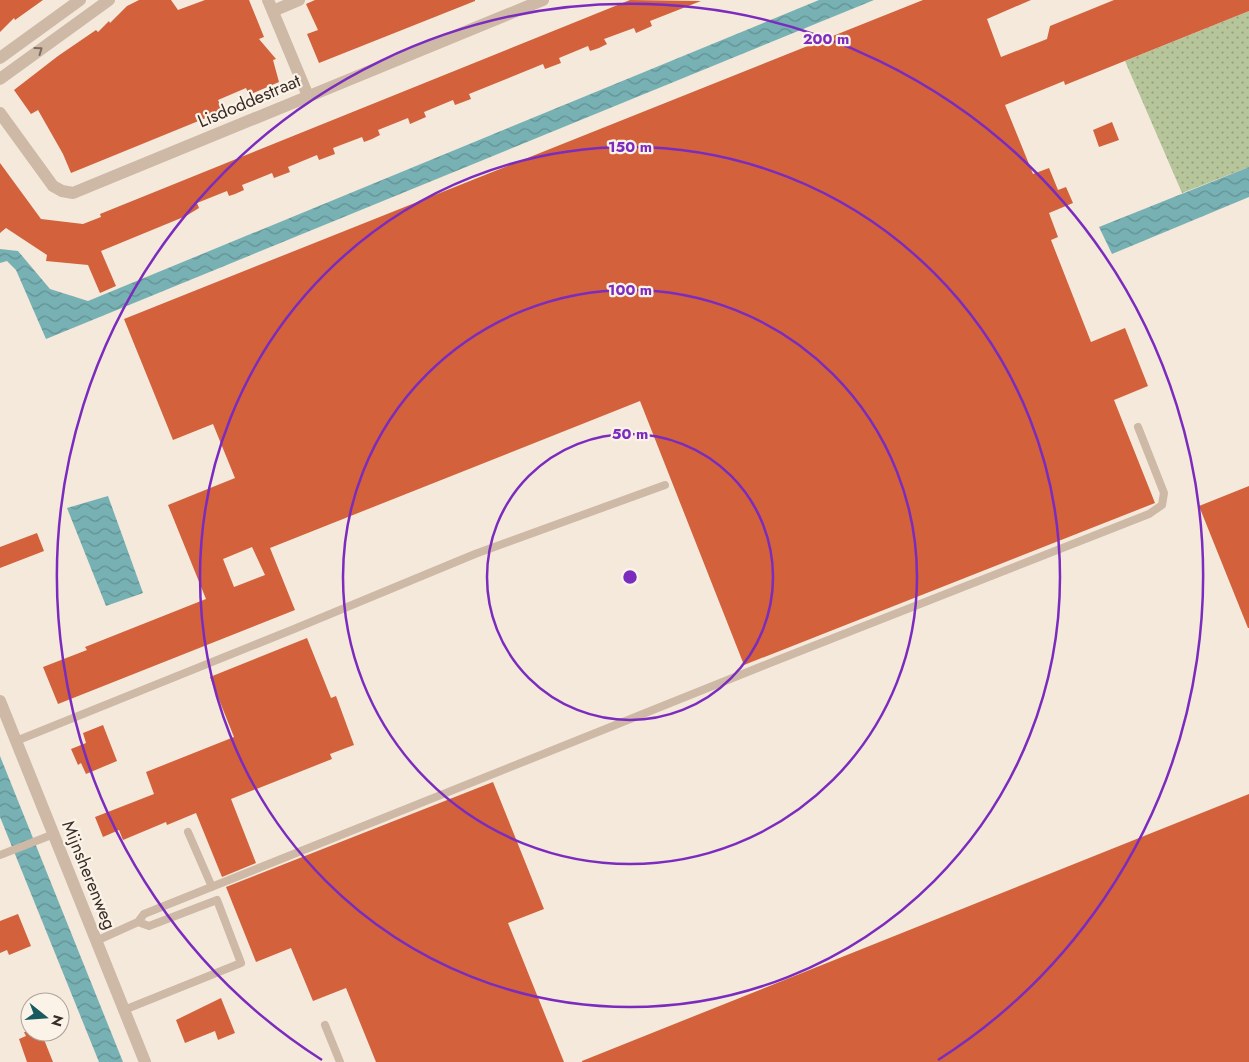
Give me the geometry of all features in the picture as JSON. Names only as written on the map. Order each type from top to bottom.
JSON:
[{"type":"street","points":[[0,58],[80,0]]},
{"type":"street","points":[[0,79],[95,4],[109,0]]},
{"type":"street","points":[[299,0],[271,5],[308,96]]},
{"type":"street","name":"Lisdoddestraat","points":[[0,113],[53,186],[62,191],[73,193],[543,0]]},
{"type":"street","name":"Mijnsherenweg","points":[[0,701],[144,1062]]},
{"type":"lane","points":[[96,941],[138,922],[144,914],[775,661],[1149,514],[1162,505],[1164,493],[1138,428]]},
{"type":"lane","points":[[16,740],[294,629],[475,554],[665,485]]},
{"type":"lane","points":[[188,832],[212,887]]},
{"type":"lane","points":[[0,855],[54,834]]},
{"type":"lane","points":[[124,1010],[241,963],[217,900],[149,926],[138,922]]},
{"type":"lane","points":[[325,1025],[340,1062]]},
{"type":"green space","points":[[1249,11],[1249,167],[1182,193],[1125,61]]},
{"type":"water","points":[[819,0],[874,0],[46,339],[16,270],[7,261],[0,263],[0,249],[18,251],[50,289],[88,301]]},
{"type":"water","points":[[1249,167],[1249,197],[1112,254],[1099,227]]},
{"type":"water","points":[[108,496],[143,593],[106,606],[67,508]]},
{"type":"water","points":[[0,756],[123,1062],[99,1062],[0,817]]},
{"type":"building","points":[[0,0],[43,0],[15,20],[14,18],[0,32]]},
{"type":"building","points":[[139,0],[171,0],[178,10],[205,0],[249,0],[264,37],[259,39],[276,59],[273,60],[279,82],[249,95],[246,88],[218,100],[223,111],[71,173],[63,154],[38,110],[31,114],[14,90],[58,56],[96,30],[98,32],[127,6]]},
{"type":"building","points":[[315,0],[475,1],[319,63],[307,34],[318,30],[306,4]]},
{"type":"building","points":[[630,0],[701,1],[650,21],[652,26],[636,33],[634,28],[604,39],[607,44],[599,48],[590,51],[588,46],[559,58],[561,63],[545,69],[543,64],[469,94],[471,99],[455,105],[453,100],[424,112],[426,117],[410,124],[408,118],[378,130],[380,135],[372,139],[364,142],[362,137],[333,148],[335,154],[319,160],[317,155],[288,167],[290,172],[274,178],[272,173],[242,185],[244,190],[235,194],[229,196],[227,191],[197,203],[199,208],[186,216],[101,251],[116,286],[100,293],[88,265],[46,261],[47,255],[6,228],[0,233],[0,163],[41,219],[83,224],[101,217],[100,214]]},
{"type":"building","points":[[923,0],[1031,0],[987,19],[1001,57],[1047,39],[1050,26],[1114,0],[1249,0],[1249,11],[1065,85],[1064,81],[1005,105],[1033,174],[1049,168],[1058,190],[1066,187],[1073,203],[1049,213],[1058,237],[1051,240],[1091,342],[1125,328],[1148,386],[1114,400],[1155,503],[744,665],[640,401],[270,548],[295,610],[58,704],[43,667],[87,650],[85,647],[206,599],[168,505],[235,478],[213,424],[173,440],[124,319]],"holes":[[[252,547],[265,575],[234,587],[223,559]]]},
{"type":"building","points":[[1112,122],[1119,140],[1099,147],[1093,130]]},
{"type":"building","points":[[1249,486],[1249,628],[1248,628],[1199,506]]},
{"type":"building","points":[[37,533],[44,551],[0,568],[0,547]]},
{"type":"building","points":[[307,638],[331,698],[336,696],[354,745],[330,754],[332,759],[231,799],[256,863],[222,877],[196,813],[167,825],[166,822],[123,840],[119,830],[103,837],[95,817],[154,794],[146,772],[234,737],[210,677]]},
{"type":"building","points":[[103,725],[117,761],[86,774],[81,763],[78,765],[71,749],[86,743],[83,733]]},
{"type":"building","points":[[493,782],[544,909],[508,923],[564,1062],[376,1062],[346,988],[313,1001],[291,948],[256,962],[226,887]]},
{"type":"building","points":[[1249,794],[1249,1062],[582,1062],[582,1061]]},
{"type":"building","points":[[18,914],[31,946],[9,955],[7,950],[0,953],[0,921]]},
{"type":"building","points":[[221,998],[235,1033],[218,1040],[215,1031],[185,1043],[176,1020]]},
{"type":"building","points":[[20,1042],[45,1042],[53,1062],[27,1062]]}]
